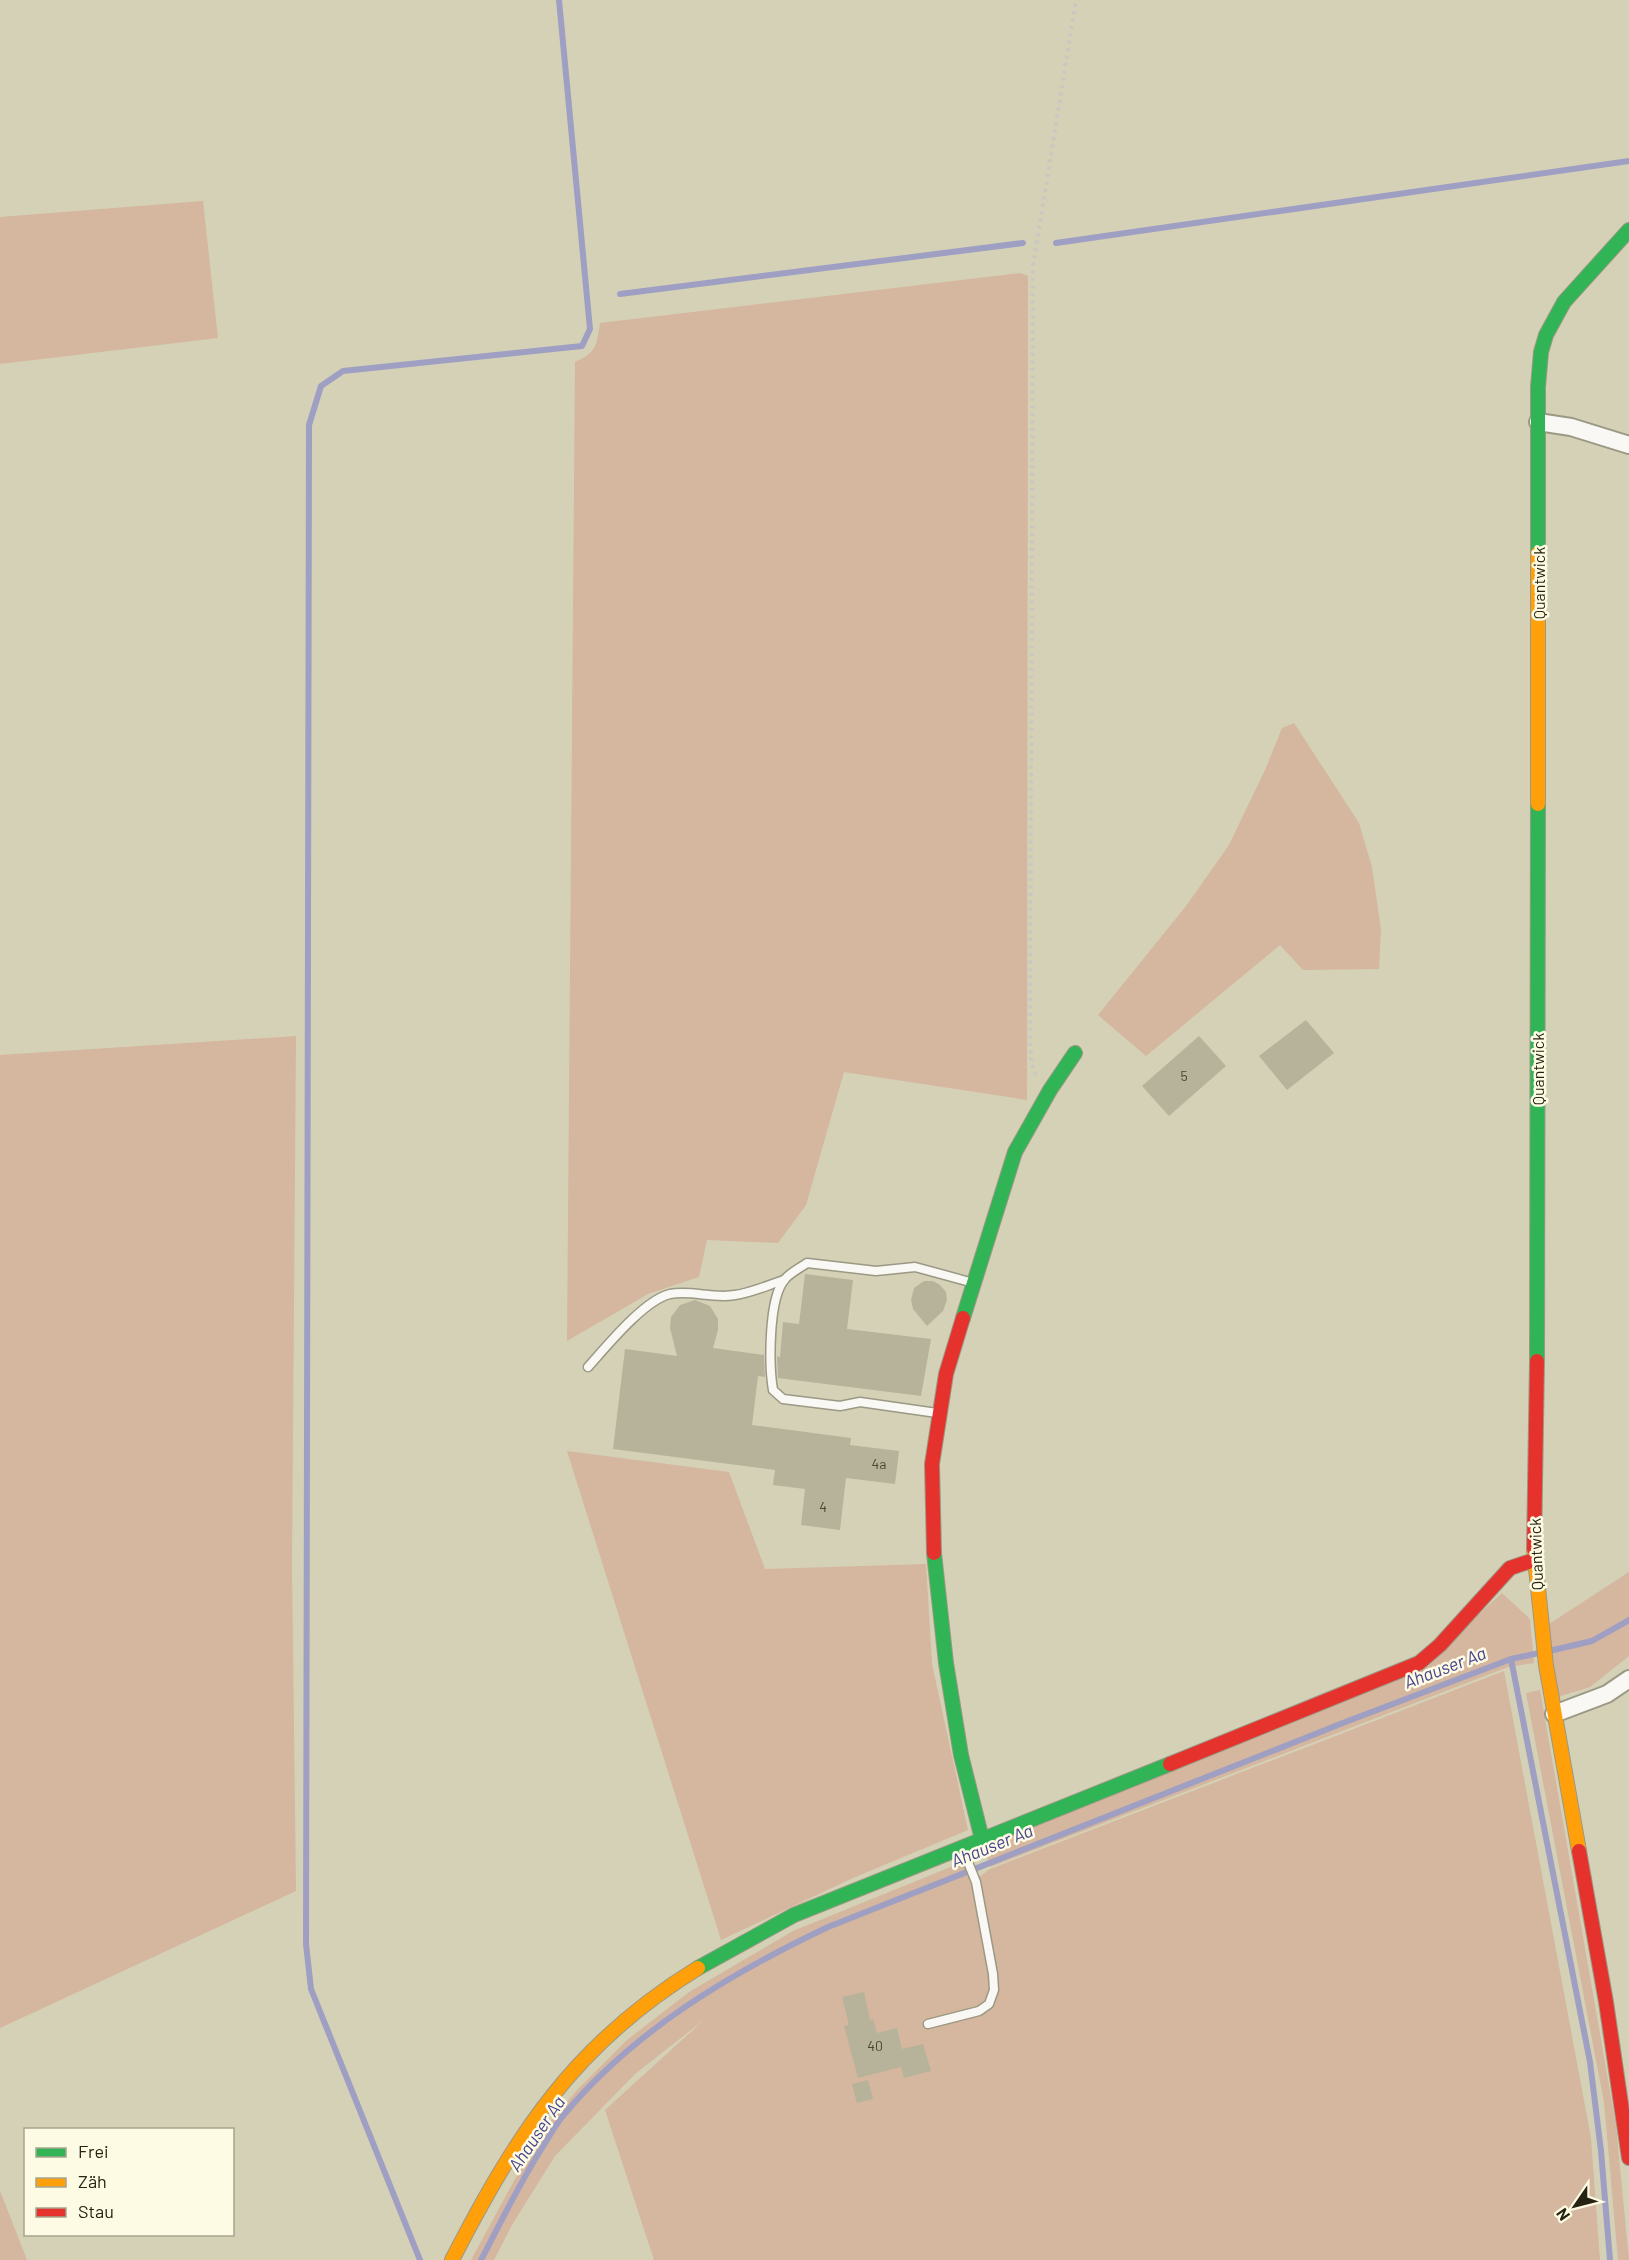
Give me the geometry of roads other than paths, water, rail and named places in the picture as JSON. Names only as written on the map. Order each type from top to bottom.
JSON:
[{"type":"street","name":"Quantwick","points":[[1629,230],[1621,243],[1586,276],[1560,310],[1547,333],[1541,352],[1538,422],[1538,1370],[1534,1560],[1542,1640],[1606,2002],[1629,2158]]},
{"type":"street","points":[[1538,422],[1571,427],[1629,445]]},
{"type":"street","points":[[982,1839],[961,1755],[946,1663],[934,1558],[932,1464],[946,1374],[1015,1152],[1050,1090],[1075,1053]]},
{"type":"street","points":[[452,2260],[480,2207],[541,2110],[571,2072],[603,2038],[649,2002],[751,1937],[794,1915],[964,1853],[982,1839],[1419,1663],[1440,1645],[1510,1568],[1534,1560]]},
{"type":"street","points":[[1554,1714],[1607,1694],[1629,1679]]},
{"type":"lane","points":[[588,1367],[635,1316],[668,1294],[695,1292],[705,1295],[734,1295],[784,1280],[807,1263],[876,1271],[915,1267],[973,1283]]},
{"type":"lane","points":[[784,1280],[774,1304],[770,1372],[773,1390],[783,1399],[840,1406],[860,1402],[940,1414]]},
{"type":"lane","points":[[928,2024],[985,2008],[994,1990],[976,1882],[964,1853]]},
{"type":"waterway","points":[[420,2260],[311,1989],[306,1944],[309,425],[321,386],[343,371],[582,346],[590,329],[559,0]]},
{"type":"waterway","points":[[1056,243],[1629,161]]},
{"type":"waterway","points":[[620,294],[1023,243]]},
{"type":"waterway","name":"Ahauser Aa","points":[[1549,1651],[1592,1641],[1629,1620]]},
{"type":"waterway","name":"Ahauser Aa","points":[[481,2260],[518,2189],[552,2132],[562,2117],[590,2086],[651,2031],[684,2007],[755,1964],[828,1927],[1348,1721],[1511,1659],[1539,1653]]},
{"type":"waterway","points":[[1511,1659],[1590,2062],[1601,2151],[1610,2260]]}]
